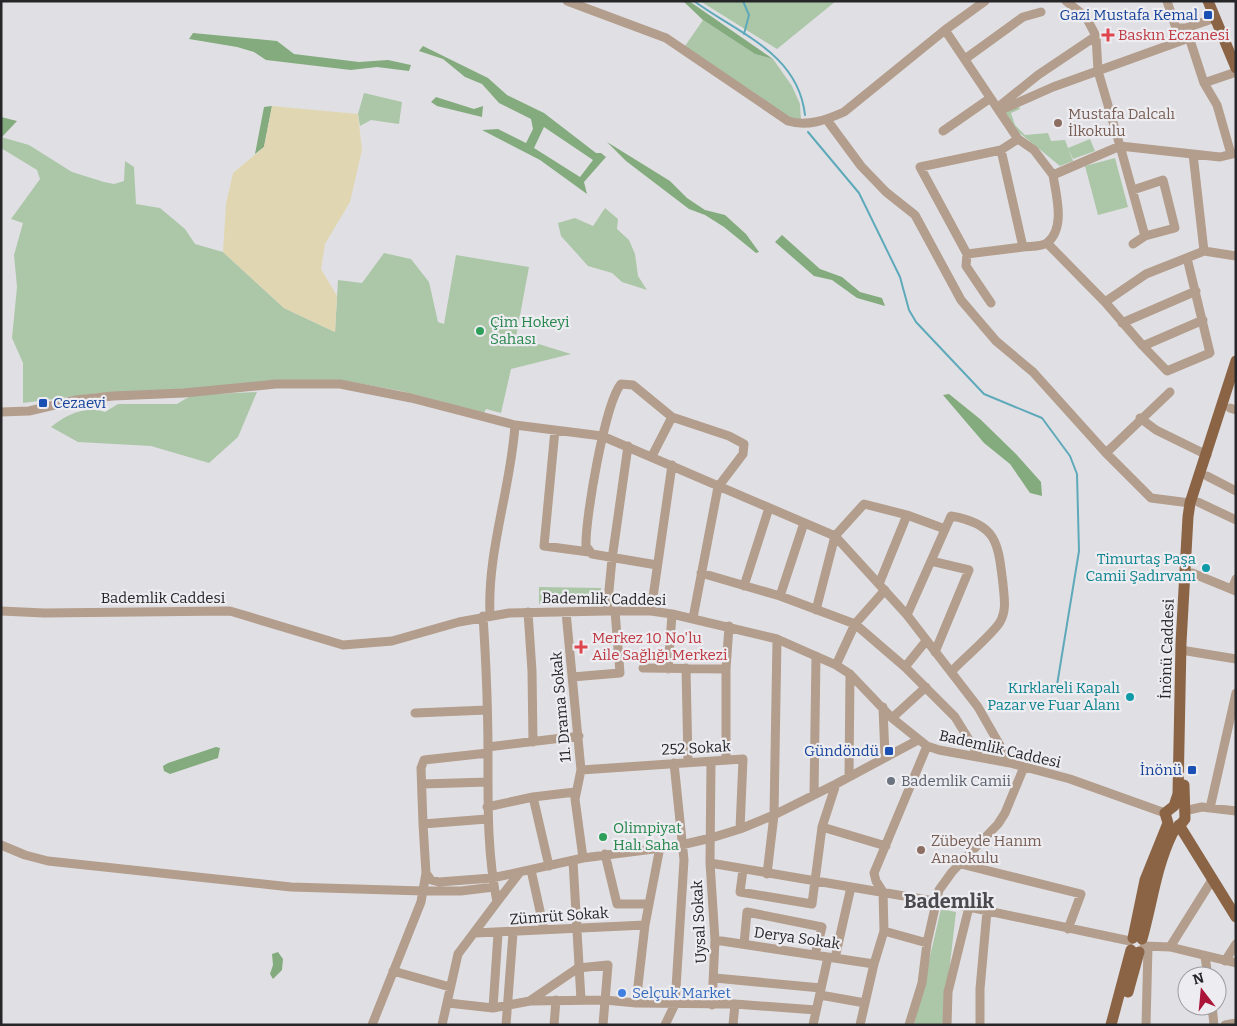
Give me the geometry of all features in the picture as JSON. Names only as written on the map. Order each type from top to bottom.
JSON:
[{"type":"main road","points":[[1208,1],[1236,68]]},
{"type":"main road","points":[[1215,1],[1236,49]]},
{"type":"main road","name":"İnönü Caddesi","points":[[1174,817],[1178,794],[1185,541],[1207,455],[1236,361]]},
{"type":"main road","name":"İnönü Caddesi","points":[[1174,817],[1192,573],[1194,502],[1207,476],[1233,409],[1236,385]]},
{"type":"main road","points":[[1174,817],[1236,917]]},
{"type":"main road","points":[[1174,817],[1236,903]]},
{"type":"main road","points":[[1119,1025],[1154,884],[1172,833],[1174,817]]},
{"type":"main road","points":[[1111,1025],[1138,945]]},
{"type":"street","points":[[567,1],[666,38],[788,122],[798,125],[827,120],[844,112],[862,100],[944,30],[985,1]]},
{"type":"street","points":[[1066,1],[1086,17],[1096,36],[1098,71],[1145,236]]},
{"type":"street","points":[[1167,1],[1176,28],[1186,28],[1215,18]]},
{"type":"street","points":[[965,59],[1023,17],[1040,12]]},
{"type":"street","points":[[1053,175],[1120,146],[1220,157],[1233,153],[1217,105],[1204,83],[1186,28]]},
{"type":"street","points":[[944,30],[965,59],[989,99],[1018,139],[1034,150],[1053,175],[1058,223],[1055,233],[1047,243],[967,254]]},
{"type":"street","points":[[998,110],[1038,75],[1096,36]]},
{"type":"street","points":[[998,110],[1053,87],[1189,38]]},
{"type":"street","points":[[1204,83],[1236,72]]},
{"type":"street","points":[[1038,75],[1053,87]]},
{"type":"street","points":[[943,131],[989,99]]},
{"type":"street","points":[[827,120],[861,166],[886,192],[914,215],[962,300],[996,341],[1033,372],[1106,453],[1151,498],[1194,502],[1236,520]]},
{"type":"street","points":[[991,303],[966,266],[967,254],[920,167],[1002,150],[1018,139]]},
{"type":"street","points":[[1002,150],[1024,247]]},
{"type":"street","points":[[1192,154],[1204,251]]},
{"type":"street","points":[[1133,190],[1163,180],[1175,228],[1145,236],[1133,244]]},
{"type":"street","points":[[1047,243],[1105,302],[1167,371],[1210,353],[1196,291],[1186,258]]},
{"type":"street","points":[[1105,302],[1146,274],[1204,251],[1236,256]]},
{"type":"street","points":[[1122,323],[1196,291]]},
{"type":"street","points":[[1143,346],[1203,320]]},
{"type":"street","points":[[1,412],[29,410],[76,400],[113,396],[184,393],[276,384],[340,384],[411,398],[515,425],[602,436],[835,536],[907,616],[978,707],[1010,763]]},
{"type":"street","points":[[589,552],[586,543],[602,436],[615,391],[621,384],[633,384],[672,417],[729,436],[744,444],[743,454],[718,487],[700,573],[693,618]]},
{"type":"street","points":[[1106,453],[1140,418],[1170,392]]},
{"type":"street","points":[[652,456],[672,417]]},
{"type":"street","points":[[1140,418],[1156,430],[1207,455]]},
{"type":"street","points":[[497,902],[493,883],[487,819],[486,616],[513,460],[515,425]]},
{"type":"street","points":[[555,430],[544,546],[589,552],[612,559],[657,565]]},
{"type":"street","points":[[572,677],[620,673],[611,611],[612,559],[628,446]]},
{"type":"street","points":[[652,611],[672,466]]},
{"type":"street","points":[[1207,476],[1236,491]]},
{"type":"street","points":[[816,610],[835,536],[864,504],[907,515],[946,529]]},
{"type":"street","points":[[744,586],[769,508]]},
{"type":"street","points":[[836,665],[855,624],[882,587],[907,515]]},
{"type":"street","points":[[907,616],[952,516],[969,519],[988,531],[999,546],[1005,605],[1000,622],[951,672]]},
{"type":"street","points":[[780,596],[804,523]]},
{"type":"street","points":[[931,561],[969,570],[935,652]]},
{"type":"street","points":[[700,573],[780,596],[855,624],[905,667],[959,722],[979,756]]},
{"type":"street","points":[[1192,573],[1234,590],[1236,579]]},
{"type":"street","name":"Bademlik Caddesi","points":[[1,610],[44,612],[230,611],[343,645],[392,641],[486,616],[528,612],[652,611],[672,614],[729,626],[777,639],[836,665],[850,674],[892,718],[927,746],[939,750],[1010,763],[1070,779],[1174,817]]},
{"type":"street","points":[[528,612],[532,671],[533,742]]},
{"type":"street","name":"11. Drama Sokak","points":[[566,612],[580,770],[575,792],[583,858]]},
{"type":"street","points":[[668,669],[672,614]]},
{"type":"street","points":[[726,760],[726,669],[729,626]]},
{"type":"street","points":[[767,874],[774,814],[777,639]]},
{"type":"street","points":[[905,667],[926,641]]},
{"type":"street","points":[[1187,651],[1236,659]]},
{"type":"street","points":[[814,795],[816,656]]},
{"type":"street","points":[[643,668],[726,669]]},
{"type":"street","points":[[686,668],[688,762]]},
{"type":"street","points":[[849,777],[850,674]]},
{"type":"street","points":[[892,718],[926,687]]},
{"type":"street","points":[[1210,808],[1236,693]]},
{"type":"street","points":[[882,707],[885,757]]},
{"type":"street","points":[[415,713],[487,710]]},
{"type":"street","points":[[372,1025],[421,902],[426,873],[421,768],[424,760],[578,736]]},
{"type":"street","points":[[1,845],[25,855],[48,861],[121,867],[290,887],[461,891],[493,883],[520,872],[583,858],[682,844],[740,829],[836,784],[918,740]]},
{"type":"street","points":[[860,1025],[874,964],[884,931],[883,892],[876,881],[874,873],[927,746]]},
{"type":"street","name":"252 Sokak","points":[[580,770],[744,759],[740,829]]},
{"type":"street","name":"Uysal Sokak","points":[[712,762],[710,864],[715,940],[712,1005]]},
{"type":"street","points":[[665,1025],[675,1004],[684,860],[674,763]]},
{"type":"street","points":[[909,1025],[922,983],[927,943],[936,901],[944,881],[998,824],[1008,806],[1024,767]]},
{"type":"street","points":[[422,784],[488,782]]},
{"type":"street","points":[[743,870],[740,892],[812,904],[822,827],[836,784]]},
{"type":"street","points":[[487,807],[533,797],[575,792]]},
{"type":"street","points":[[533,797],[549,866]]},
{"type":"street","points":[[1174,817],[1210,808],[1236,811]]},
{"type":"street","points":[[423,824],[487,819]]},
{"type":"street","points":[[822,827],[886,846]]},
{"type":"street","points":[[636,1003],[649,904],[660,847]]},
{"type":"street","points":[[605,854],[617,904],[649,904]]},
{"type":"street","points":[[572,861],[581,1000]]},
{"type":"street","points":[[710,864],[969,907],[1138,945],[1170,947],[1236,963]]},
{"type":"street","points":[[961,864],[1081,894],[1068,929]]},
{"type":"street","points":[[531,870],[544,929]]},
{"type":"street","points":[[442,1025],[458,954],[520,872]]},
{"type":"street","points":[[426,873],[431,880],[439,882],[493,883]]},
{"type":"street","points":[[1170,947],[1212,880]]},
{"type":"street","points":[[813,1025],[820,991],[832,958],[851,887]]},
{"type":"street","points":[[947,1025],[948,992],[969,907]]},
{"type":"street","points":[[980,1025],[980,989],[987,911]]},
{"type":"street","points":[[744,944],[747,912],[822,926],[815,955]]},
{"type":"street","name":"Zümrüt Sokak","points":[[475,933],[498,934],[544,929],[646,925]]},
{"type":"street","points":[[884,931],[927,943]]},
{"type":"street","points":[[506,1025],[506,1004],[513,933]]},
{"type":"street","points":[[493,1008],[498,934]]},
{"type":"street","name":"Derya Sokak","points":[[715,940],[874,964]]},
{"type":"street","points":[[1226,961],[1236,944]]},
{"type":"street","points":[[1138,945],[1146,1025]]},
{"type":"street","points":[[1205,957],[1206,966]]},
{"type":"street","points":[[530,1001],[578,968],[608,965],[603,1025]]},
{"type":"street","points":[[393,971],[450,987]]},
{"type":"street","points":[[714,978],[820,991],[865,1003]]},
{"type":"street","points":[[554,1025],[556,1000]]},
{"type":"street","points":[[448,1003],[493,1008],[506,1004],[530,1001],[605,1000],[636,1003],[735,1004],[816,1010]]},
{"type":"street","points":[[733,1025],[735,1004]]},
{"type":"street","points":[[1224,1025],[1236,1023]]},
{"type":"green space","points":[[683,1],[689,1],[773,59],[755,54],[703,20]]},
{"type":"green space","points":[[700,1],[836,1],[777,49]]},
{"type":"green space","points":[[703,20],[755,54],[773,59],[792,86],[800,104],[801,121],[791,119],[685,46]]},
{"type":"green space","points":[[193,33],[277,41],[294,54],[359,62],[388,60],[411,65],[409,71],[377,67],[351,70],[266,60],[254,52],[237,47],[189,39]]},
{"type":"green space","points":[[423,46],[488,78],[507,95],[544,113],[596,153],[601,153],[606,157],[584,182],[587,194],[540,160],[482,130],[498,129],[526,143],[533,129],[531,119],[499,103],[482,84],[465,77],[443,59],[419,51]],"holes":[[[544,127],[593,160],[580,177],[534,148]]]},
{"type":"green space","points":[[364,93],[402,102],[399,124],[371,120],[360,126],[358,114]]},
{"type":"green space","points":[[436,97],[474,109],[483,106],[482,117],[437,106],[431,102]]},
{"type":"green space","points":[[272,106],[264,147],[255,154],[264,107]]},
{"type":"green space","points":[[1019,107],[1020,109],[1011,113],[1015,125],[1025,135],[1048,133],[1051,141],[1065,140],[1073,161],[1060,166],[1010,125],[1004,110]]},
{"type":"green space","points":[[1,117],[17,121],[2,137],[1,137]]},
{"type":"green space","points":[[1,137],[29,145],[72,172],[114,184],[124,181],[125,161],[134,167],[136,204],[160,208],[185,229],[195,244],[223,252],[284,308],[335,332],[338,280],[362,283],[384,253],[411,259],[429,282],[438,322],[444,324],[456,255],[529,267],[516,337],[571,354],[511,369],[501,413],[486,409],[484,413],[401,391],[352,382],[302,380],[199,389],[99,393],[23,403],[23,363],[12,338],[17,287],[14,255],[23,223],[11,219],[40,179],[37,170],[1,148]]},
{"type":"green space","points":[[1090,139],[1095,151],[1073,159],[1068,148]]},
{"type":"green space","points":[[607,142],[670,181],[687,198],[705,210],[725,215],[746,234],[759,252],[756,253],[724,227],[705,215],[689,209],[626,161]]},
{"type":"green space","points":[[1115,158],[1128,207],[1098,215],[1085,166]]},
{"type":"green space","points":[[605,208],[618,219],[617,229],[629,240],[635,254],[638,276],[647,290],[622,282],[612,273],[588,266],[561,236],[558,223],[575,218],[593,226]]},
{"type":"green space","points":[[782,235],[820,269],[842,277],[860,292],[882,298],[885,306],[857,298],[832,280],[814,276],[775,242]]},
{"type":"green space","points":[[257,392],[238,437],[209,463],[151,446],[78,442],[51,427],[76,412],[98,410],[105,412],[118,404],[177,404],[192,395]]},
{"type":"green space","points":[[949,394],[980,419],[1016,454],[1041,482],[1042,496],[1030,493],[1010,464],[984,443],[943,395]]},
{"type":"green space","points":[[539,587],[601,588],[601,606],[539,604]]},
{"type":"green space","points":[[216,747],[220,748],[218,758],[170,774],[164,771],[163,766],[168,763]]},
{"type":"green space","points":[[941,909],[956,912],[943,1025],[914,1025]]},
{"type":"green space","points":[[278,952],[283,959],[282,970],[273,979],[270,974],[273,965],[272,954]]},
{"type":"sand","points":[[272,106],[358,114],[362,150],[350,202],[325,244],[321,269],[337,296],[335,332],[284,308],[223,252],[226,204],[233,173],[264,147]]},
{"type":"waterway","points":[[694,1],[747,35],[779,60],[791,76],[800,94],[805,115]]},
{"type":"waterway","points":[[743,1],[749,15],[744,34]]},
{"type":"waterway","points":[[808,132],[859,193],[900,277],[909,310],[916,322],[984,394],[1042,418],[1070,456],[1077,474],[1079,551],[1057,685]]},
{"type":"place","name":"Gazi Mustafa Kemal","points":[[1208,15]]},
{"type":"place","name":"Baskın Eczanesi","points":[[1108,35]]},
{"type":"place","name":"Mustafa Dalcalı İlkokulu","points":[[1058,123]]},
{"type":"place","name":"Çim Hokeyi Sahası","points":[[480,331]]},
{"type":"place","name":"Cezaevi","points":[[43,403]]},
{"type":"place","name":"Timurtaş Paşa Camii Şadırvanı","points":[[1206,568]]},
{"type":"place","name":"Merkez 10 No'lu Aile Sağlığı Merkezi","points":[[581,647]]},
{"type":"place","name":"Kırklareli Kapalı Pazar ve Fuar Alanı","points":[[1130,697]]},
{"type":"place","name":"Gündöndü","points":[[889,751]]},
{"type":"place","name":"İnönü","points":[[1192,770]]},
{"type":"place","name":"Bademlik Camii","points":[[891,781]]},
{"type":"place","name":"Olimpiyat Halı Saha","points":[[603,837]]},
{"type":"place","name":"Zübeyde Hanım Anaokulu","points":[[921,850]]},
{"type":"place","name":"Selçuk Market","points":[[622,993]]},
{"type":"district","name":"Bademlik","points":[[949,901]]}]
